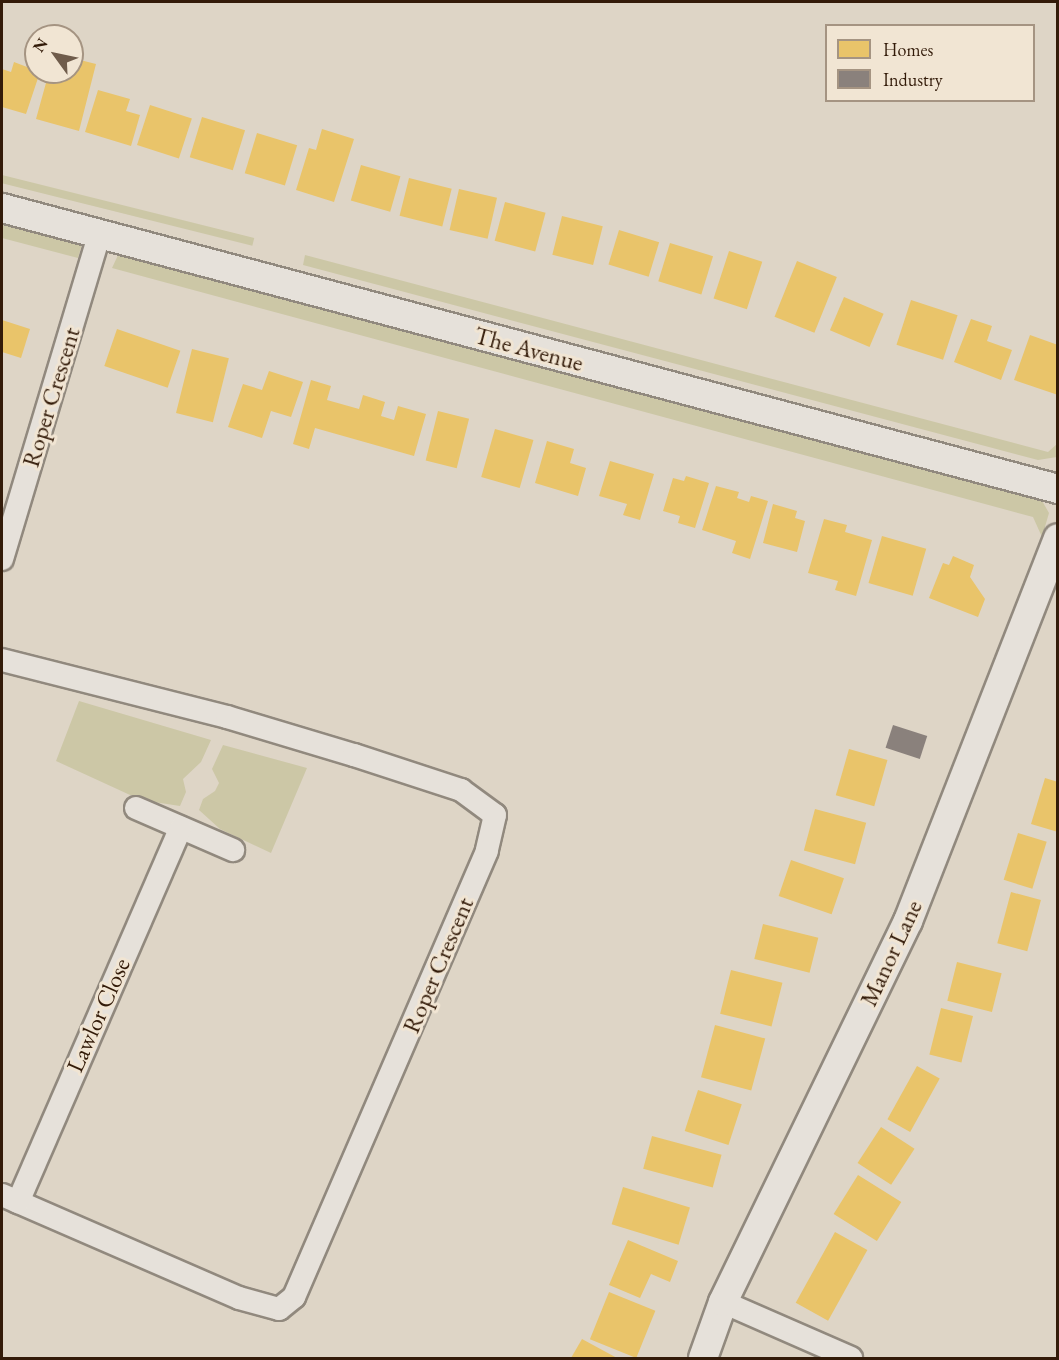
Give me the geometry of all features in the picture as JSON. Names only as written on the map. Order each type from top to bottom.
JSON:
[{"type":"street","name":"The Avenue","points":[[2,208],[99,236],[1058,489]]},
{"type":"street","name":"Roper Crescent","points":[[2,558],[99,236]]},
{"type":"street","name":"Manor Lane","points":[[703,1359],[723,1302],[908,921],[1058,538]]},
{"type":"street","name":"Roper Crescent","points":[[2,660],[227,717],[354,755],[461,790],[495,815],[487,851],[294,1297],[279,1309],[239,1298],[10,1199]]},
{"type":"street","points":[[136,808],[233,850]]},
{"type":"street","name":"Lawlor Close","points":[[10,1199],[181,828]]},
{"type":"street","points":[[723,1302],[851,1359]]},
{"type":"shaded area","points":[[2,175],[254,238],[252,246],[2,183]]},
{"type":"shaded area","points":[[2,221],[82,244],[78,258],[2,238]]},
{"type":"shaded area","points":[[119,253],[1020,490],[1041,499],[1049,513],[1042,537],[1033,517],[112,268]]},
{"type":"shaded area","points":[[305,255],[1048,452],[1057,444],[1057,457],[1038,460],[303,265]]},
{"type":"shaded area","points":[[79,701],[211,740],[201,762],[183,779],[186,792],[180,806],[141,800],[56,761]]},
{"type":"shaded area","points":[[223,745],[307,768],[271,853],[220,829],[199,810],[203,799],[215,791],[219,783],[212,769]]},
{"type":"building: Homes","points":[[84,61],[96,64],[79,131],[36,119],[46,84],[84,84]]},
{"type":"building: Homes","points":[[14,62],[24,66],[24,84],[36,84],[26,114],[2,107],[2,69],[11,72]]},
{"type":"building: Homes","points":[[98,90],[130,99],[126,111],[140,115],[131,146],[85,132]]},
{"type":"building: Homes","points":[[150,105],[192,119],[179,159],[137,145]]},
{"type":"building: Homes","points":[[202,117],[245,130],[233,170],[190,157]]},
{"type":"building: Homes","points":[[322,129],[354,139],[334,202],[296,190],[309,148],[316,150]]},
{"type":"building: Homes","points":[[257,133],[297,145],[285,185],[245,173]]},
{"type":"building: Homes","points":[[361,165],[400,176],[390,212],[351,201]]},
{"type":"building: Homes","points":[[409,178],[452,189],[442,226],[400,216]]},
{"type":"building: Homes","points":[[459,189],[497,198],[488,239],[450,230]]},
{"type":"building: Homes","points":[[505,202],[546,213],[535,252],[495,241]]},
{"type":"building: Homes","points":[[562,216],[603,226],[593,265],[552,255]]},
{"type":"building: Homes","points":[[619,230],[659,242],[649,277],[608,264]]},
{"type":"building: Homes","points":[[670,243],[713,256],[701,294],[658,281]]},
{"type":"building: Homes","points":[[729,251],[762,262],[747,309],[714,299]]},
{"type":"building: Homes","points":[[797,261],[837,277],[814,333],[775,317]]},
{"type":"building: Homes","points":[[844,297],[884,314],[870,347],[830,330]]},
{"type":"building: Homes","points":[[911,300],[958,315],[943,360],[896,345]]},
{"type":"building: Homes","points":[[971,319],[992,326],[987,341],[1012,350],[1001,380],[954,362]]},
{"type":"building: Homes","points":[[2,320],[30,329],[21,358],[2,352]]},
{"type":"building: Homes","points":[[117,329],[180,351],[168,388],[104,366]]},
{"type":"building: Homes","points":[[1030,335],[1058,345],[1058,395],[1014,380]]},
{"type":"building: Homes","points":[[192,349],[229,358],[213,422],[176,413]]},
{"type":"building: Homes","points":[[269,371],[303,382],[291,417],[271,411],[262,438],[228,427],[243,384],[262,390]]},
{"type":"building: Homes","points":[[311,380],[331,386],[327,400],[359,409],[363,395],[385,402],[381,416],[394,420],[398,406],[426,414],[414,456],[315,428],[309,449],[293,444]]},
{"type":"building: Homes","points":[[438,411],[469,419],[457,468],[426,460]]},
{"type":"building: Homes","points":[[495,429],[533,440],[520,488],[481,477]]},
{"type":"building: Homes","points":[[547,441],[574,449],[570,463],[586,468],[578,496],[535,483]]},
{"type":"building: Homes","points":[[610,461],[654,474],[640,520],[623,515],[627,504],[599,496]]},
{"type":"building: Homes","points":[[686,476],[709,483],[695,528],[678,523],[680,516],[663,511],[673,478],[684,481]]},
{"type":"building: Homes","points":[[716,486],[739,492],[737,498],[749,502],[751,496],[768,501],[750,559],[732,553],[736,541],[702,530]]},
{"type":"building: Homes","points":[[773,504],[797,511],[795,518],[805,521],[797,552],[763,543]]},
{"type":"building: Homes","points":[[824,519],[847,525],[845,532],[872,540],[856,596],[835,590],[838,581],[808,573]]},
{"type":"building: Homes","points":[[882,536],[926,549],[913,596],[868,583]]},
{"type":"building: Homes","points":[[953,556],[974,565],[970,577],[985,599],[978,617],[929,598],[943,563],[949,565]]},
{"type":"building: Homes","points":[[849,749],[887,760],[874,806],[836,795]]},
{"type":"building: Homes","points":[[1045,778],[1058,782],[1058,832],[1031,824]]},
{"type":"building: Homes","points":[[815,809],[866,823],[855,864],[804,851]]},
{"type":"building: Homes","points":[[1018,833],[1047,842],[1032,889],[1004,880]]},
{"type":"building: Homes","points":[[791,860],[844,878],[832,914],[779,896]]},
{"type":"building: Homes","points":[[1011,892],[1041,900],[1027,951],[997,943]]},
{"type":"building: Homes","points":[[763,924],[818,938],[810,973],[754,959]]},
{"type":"building: Homes","points":[[957,962],[1002,973],[992,1012],[947,1001]]},
{"type":"building: Homes","points":[[731,970],[782,983],[772,1026],[720,1014]]},
{"type":"building: Homes","points":[[941,1008],[973,1016],[961,1063],[929,1055]]},
{"type":"building: Homes","points":[[715,1025],[765,1038],[751,1091],[701,1077]]},
{"type":"building: Homes","points":[[917,1066],[940,1079],[910,1132],[887,1119]]},
{"type":"building: Homes","points":[[698,1090],[742,1104],[728,1145],[685,1131]]},
{"type":"building: Homes","points":[[881,1127],[915,1149],[891,1185],[858,1163]]},
{"type":"building: Homes","points":[[652,1136],[722,1155],[713,1187],[643,1169]]},
{"type":"building: Homes","points":[[858,1175],[901,1202],[877,1241],[834,1214]]},
{"type":"building: Homes","points":[[623,1187],[690,1207],[679,1245],[612,1224]]},
{"type":"building: Homes","points":[[835,1232],[867,1250],[828,1321],[796,1303]]},
{"type":"building: Homes","points":[[628,1240],[678,1261],[670,1282],[651,1274],[640,1298],[609,1285]]},
{"type":"building: Homes","points":[[609,1292],[655,1311],[636,1358],[590,1339]]},
{"type":"building: Homes","points":[[582,1339],[617,1358],[571,1358]]},
{"type":"building: Industry","points":[[893,725],[927,736],[920,759],[886,748]]}]
